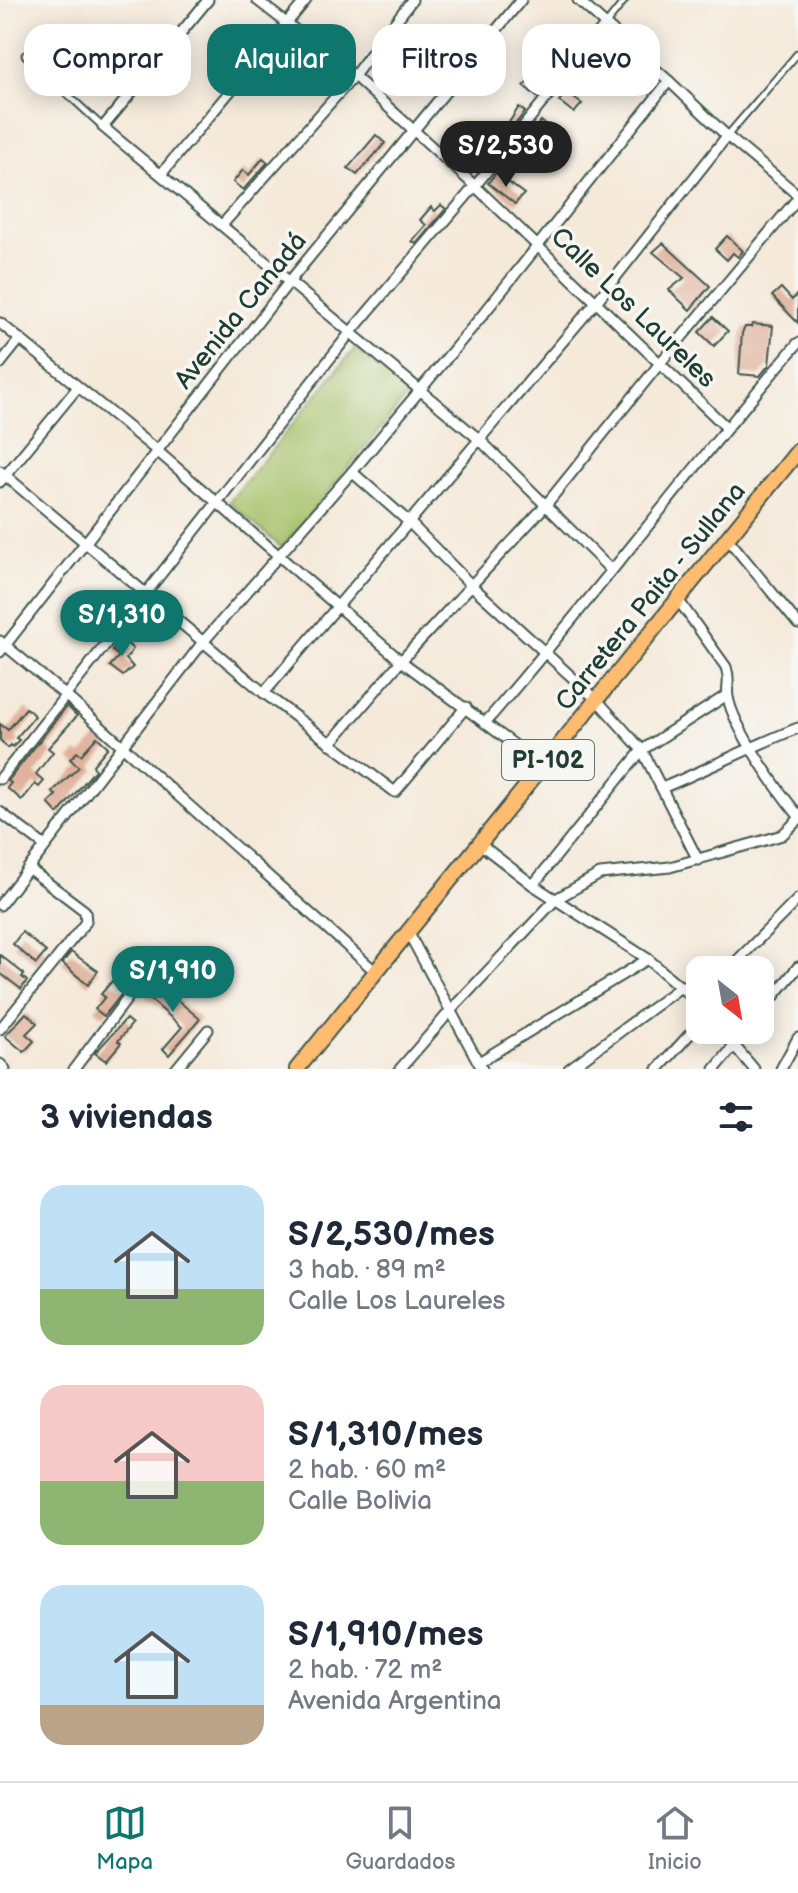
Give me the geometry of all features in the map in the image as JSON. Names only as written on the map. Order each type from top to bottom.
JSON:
[{"type":"main road","name":"Carretera Paita - Sullana","points":[[297,1069],[798,451]]},
{"type":"street","points":[[208,0],[103,127],[480,440],[611,570]]},
{"type":"street","name":"Calle Los Laureles","points":[[257,0],[287,24]]},
{"type":"street","points":[[287,24],[306,0]]},
{"type":"street","points":[[356,73],[412,0]]},
{"type":"street","name":"Avenida Canadá","points":[[2,646],[289,282],[521,0]]},
{"type":"street","points":[[578,0],[606,24]]},
{"type":"street","points":[[330,744],[401,661],[545,506],[798,197],[660,73]]},
{"type":"street","name":"Calle Los Laureles","points":[[356,78],[597,301],[726,427]]},
{"type":"street","points":[[0,905],[203,642],[352,472],[539,247],[669,81]]},
{"type":"street","points":[[162,173],[227,96]]},
{"type":"street","points":[[222,225],[336,96]]},
{"type":"street","points":[[0,779],[350,333],[548,96]]},
{"type":"street","points":[[264,693],[597,301],[727,136]]},
{"type":"street","points":[[0,323],[156,450],[401,661],[543,766]]},
{"type":"street","points":[[0,364],[20,339]]},
{"type":"street","points":[[485,723],[798,343]]},
{"type":"street","points":[[78,387],[2,476],[264,693],[395,792],[466,707]]},
{"type":"street","points":[[352,472],[597,700],[642,750],[698,860]]},
{"type":"street","points":[[728,539],[796,617]]},
{"type":"street","points":[[400,1069],[556,899],[600,874],[670,867],[698,860],[782,835],[797,823],[734,715],[727,695],[731,680],[726,667],[679,601]]},
{"type":"street","points":[[2,646],[65,695],[376,972]]},
{"type":"street","points":[[533,885],[642,750],[727,695]]},
{"type":"street","points":[[662,788],[798,728]]},
{"type":"street","points":[[0,812],[45,846]]},
{"type":"street","points":[[480,844],[533,885],[648,959],[686,990]]},
{"type":"street","points":[[0,1029],[86,922],[85,911],[28,868]]},
{"type":"street","points":[[742,956],[798,899]]},
{"type":"street","points":[[408,932],[480,1065],[648,959]]},
{"type":"street","points":[[74,1069],[157,959]]},
{"type":"street","points":[[774,996],[798,967]]},
{"type":"street","points":[[569,1069],[682,986]]},
{"type":"street","points":[[176,1069],[208,1030]]},
{"type":"street","points":[[658,1069],[686,1038]]},
{"type":"street","points":[[781,1069],[798,1038]]},
{"type":"street","points":[[715,1069],[735,1046],[754,1069]]},
{"type":"street","points":[[0,1064],[5,1069]]},
{"type":"lane","points":[[606,24],[625,0]]},
{"type":"lane","points":[[727,136],[798,53]]},
{"type":"lane","points":[[69,96],[103,127]]},
{"type":"green space","points":[[355,348],[409,394],[282,548],[229,502]]},
{"type":"building","points":[[563,96],[576,96],[574,98],[582,104],[574,113],[559,101]]},
{"type":"building","points":[[519,107],[525,112],[496,148],[488,142],[502,124],[506,127]]},
{"type":"building","points":[[541,121],[547,126],[540,134],[549,141],[533,156],[521,147]]},
{"type":"building","points":[[376,135],[385,143],[357,175],[348,168]]},
{"type":"building","points":[[263,158],[268,162],[243,190],[233,182],[243,170],[249,175]]},
{"type":"building","points":[[496,173],[524,194],[515,204],[488,183]]},
{"type":"building","points":[[441,205],[446,209],[416,244],[412,241],[426,225],[420,220],[431,207],[435,211]]},
{"type":"building","points":[[727,236],[743,251],[738,257],[733,253],[727,260],[715,249]]},
{"type":"building","points":[[663,243],[710,286],[690,310],[669,290],[684,278],[653,252]]},
{"type":"building","points":[[781,288],[792,300],[798,293],[798,323],[772,296]]},
{"type":"building","points":[[713,317],[728,331],[714,346],[699,332]]},
{"type":"building","points":[[752,324],[773,326],[769,365],[760,376],[739,374],[742,333],[745,327]]},
{"type":"building","points":[[123,640],[133,649],[126,659],[133,667],[123,676],[110,666],[119,656],[112,651]]},
{"type":"building","points":[[67,706],[77,716],[48,748],[53,752],[36,774],[44,781],[39,787],[35,784],[22,800],[7,788],[11,783],[8,781]]},
{"type":"building","points":[[26,708],[35,716],[16,738],[19,740],[8,748],[0,740],[0,724],[8,730]]},
{"type":"building","points":[[97,737],[108,747],[93,765],[95,770],[58,814],[48,803],[56,795],[52,792],[79,767],[70,759],[77,752],[81,755]]},
{"type":"building","points":[[22,932],[46,952],[36,964],[13,944]]},
{"type":"building","points":[[71,952],[98,971],[88,985],[62,963]]},
{"type":"building","points":[[0,955],[24,974],[22,977],[27,981],[21,989],[0,973]]},
{"type":"building","points":[[112,981],[124,991],[104,1016],[95,1009],[105,997],[101,994]]},
{"type":"building","points":[[156,982],[200,1019],[169,1055],[163,1049],[182,1027],[145,995]]},
{"type":"building","points":[[26,1013],[37,1023],[26,1034],[34,1041],[24,1052],[5,1036]]},
{"type":"building","points":[[126,1019],[132,1024],[106,1061],[95,1053]]}]
